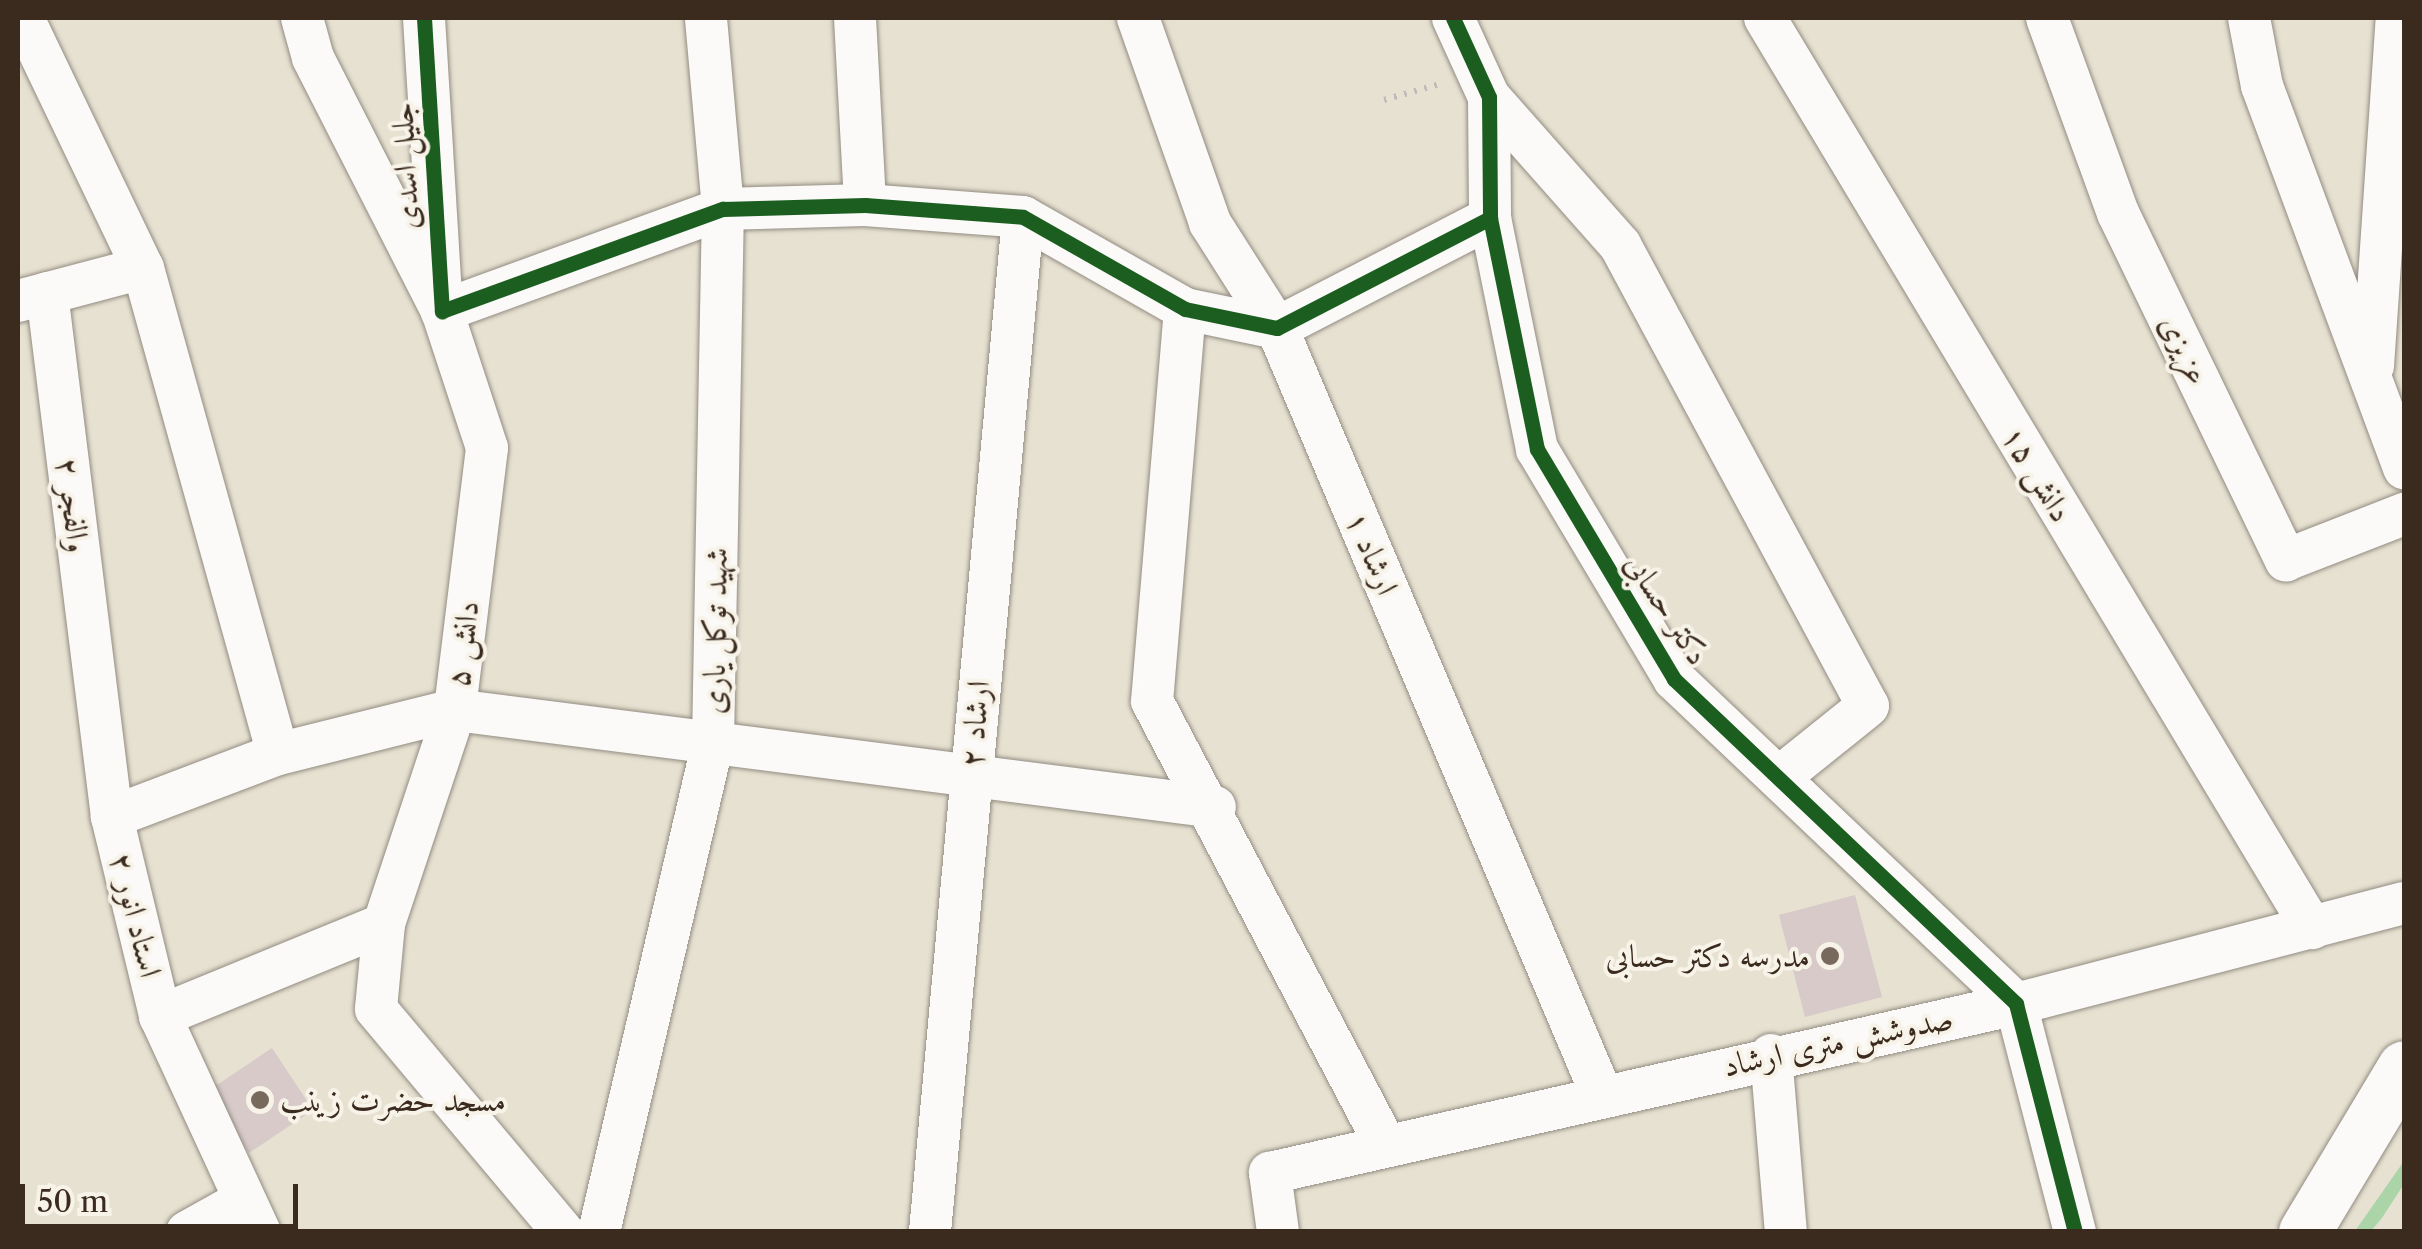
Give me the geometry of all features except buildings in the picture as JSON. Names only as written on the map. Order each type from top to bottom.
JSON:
[{"type":"street","points":[[23,18],[143,268],[278,754]]},
{"type":"street","name":"دانش ۵","points":[[302,18],[313,58],[442,310],[487,448],[455,710],[384,924],[376,1009],[563,1232]]},
{"type":"street","name":"جلیل اسدی","points":[[424,18],[442,310]]},
{"type":"street","name":"شهید توکل یاری","points":[[600,1232],[713,742],[722,209],[706,18]]},
{"type":"street","points":[[854,18],[865,205]]},
{"type":"street","name":"ارشاد ۱","points":[[1138,18],[1210,223],[1277,328],[1601,1093]]},
{"type":"street","name":"دکتر حسابی","points":[[1453,18],[1484,85],[1620,245],[1868,706],[1782,776]]},
{"type":"street","name":"دانش ۱۵","points":[[1765,18],[2312,928]]},
{"type":"street","name":"عزیزی","points":[[2047,18],[2118,213],[2286,560],[2404,514]]},
{"type":"street","points":[[2249,18],[2262,86],[2404,468]]},
{"type":"street","points":[[2372,380],[2397,18]]},
{"type":"street","name":"دکتر حسابی","points":[[1484,85],[1490,218],[1537,449],[1674,679],[1782,776],[2016,1004]]},
{"type":"street","points":[[442,310],[722,209],[865,205],[1023,217],[1186,309],[1277,328],[1490,218]]},
{"type":"street","name":"ارشاد ۲","points":[[930,1232],[1023,217]]},
{"type":"street","name":"والفجر ۲","points":[[112,816],[32,297],[143,268]]},
{"type":"street","points":[[1186,309],[1152,701],[1214,806],[1385,1144]]},
{"type":"street","points":[[455,710],[1214,806]]},
{"type":"street","name":"استاد انور ۲","points":[[251,1216],[160,1016],[112,816],[278,754],[455,710]]},
{"type":"street","name":"صدوشش متری ارشاد","points":[[1278,1232],[1270,1173],[1601,1093],[2016,1004],[2404,903]]},
{"type":"street","points":[[160,1016],[384,924]]},
{"type":"street","points":[[2016,1004],[2075,1232]]},
{"type":"street","points":[[1772,1055],[1786,1232]]},
{"type":"street","points":[[2305,1232],[2404,1067]]},
{"type":"street","points":[[187,1232],[251,1216]]},
{"type":"path","points":[[1384,100],[1484,85]]},
{"type":"green space","points":[[2404,1161],[2404,1184],[2382,1218],[2371,1231],[2355,1231]]},
{"type":"cycle path","points":[[424,18],[442,311],[723,209],[865,205],[1023,217],[1185,309],[1277,328],[1490,218]]},
{"type":"cycle path","points":[[1453,18],[1489,97],[1490,218],[1537,449],[1674,679],[2016,1004],[2075,1232]]},
{"type":"place","name":"مدرسه دکتر حسابی","points":[[1830,956]]},
{"type":"place","name":"مسجد حضرت زینب","points":[[260,1100]]}]
